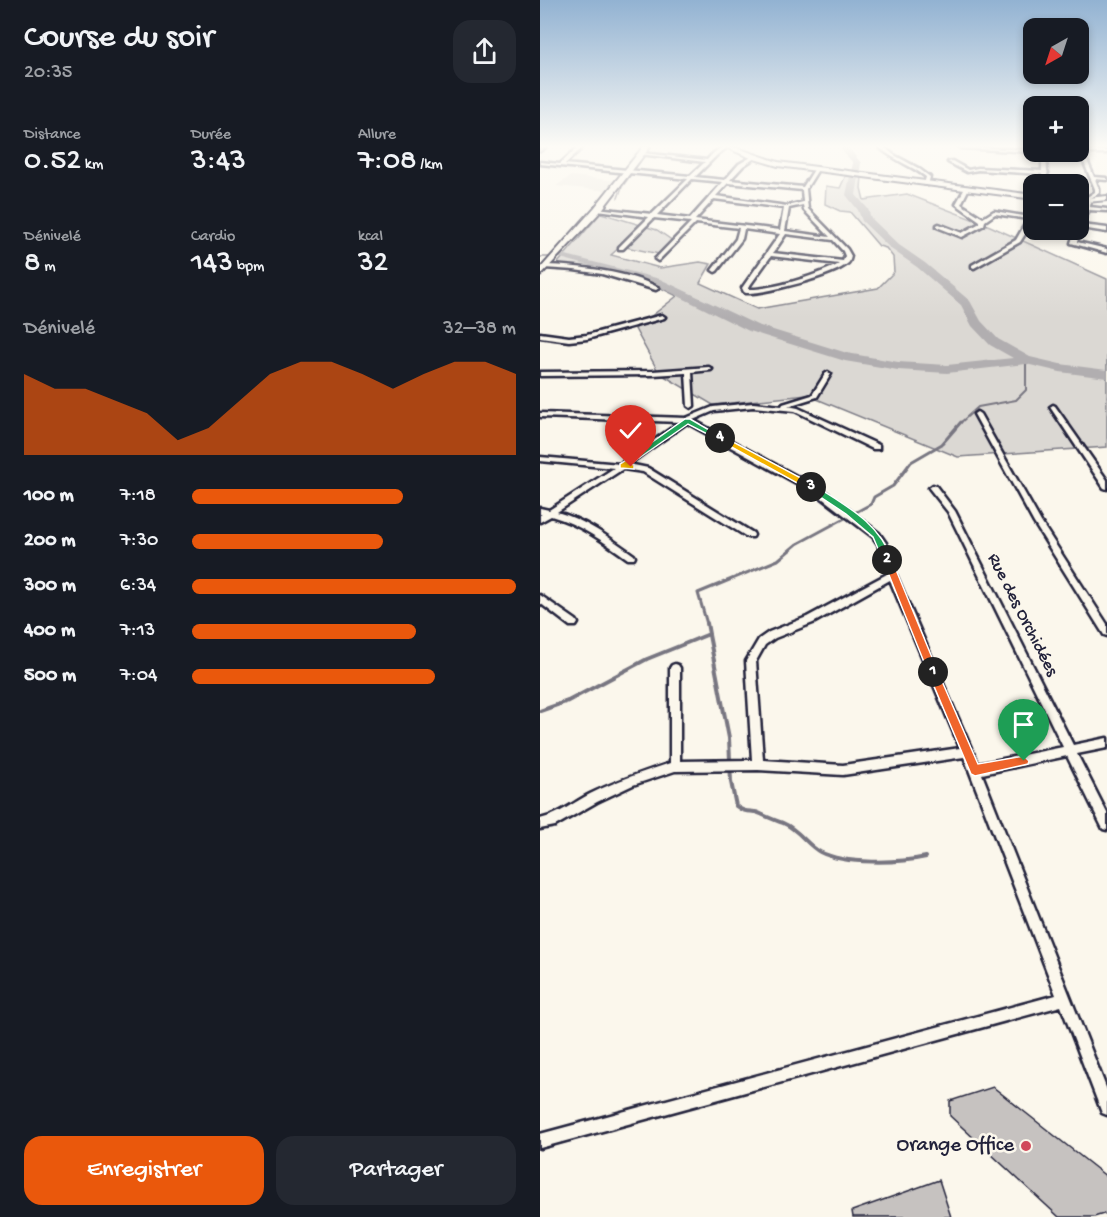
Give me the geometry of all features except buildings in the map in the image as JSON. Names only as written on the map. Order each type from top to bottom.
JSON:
[{"type":"main road","points":[[543,271],[603,204]]},
{"type":"street","points":[[621,248],[667,204]]},
{"type":"street","points":[[658,259],[707,204]]},
{"type":"street","points":[[764,204],[788,207],[801,204]]},
{"type":"street","points":[[788,207],[783,233],[745,288],[746,291],[752,293],[774,287],[830,271],[844,263],[848,253],[808,213],[804,204]]},
{"type":"street","points":[[958,204],[983,220]]},
{"type":"street","points":[[1089,205],[1107,210]]},
{"type":"street","points":[[598,210],[835,239]]},
{"type":"street","points":[[939,225],[962,234],[982,224],[983,220],[993,212],[1023,216]]},
{"type":"street","points":[[715,270],[739,239],[742,228]]},
{"type":"street","points":[[1089,229],[1107,230]]},
{"type":"street","points":[[974,266],[1018,240],[1023,232]]},
{"type":"street","points":[[1075,240],[1074,243],[1107,251]]},
{"type":"street","points":[[770,254],[844,263]]},
{"type":"street","points":[[543,271],[571,267],[593,270],[656,288]]},
{"type":"street","points":[[540,335],[569,339],[587,337],[662,317]]},
{"type":"street","points":[[540,374],[602,375],[710,369]]},
{"type":"street","points":[[690,370],[691,406]]},
{"type":"street","points":[[780,406],[816,396],[828,374]]},
{"type":"street","points":[[540,519],[622,466],[687,420],[713,409],[753,405],[796,409],[876,447]]},
{"type":"street","points":[[1053,407],[1107,486]]},
{"type":"street","points":[[977,414],[1038,523],[1107,632]]},
{"type":"street","points":[[540,416],[687,420],[821,493],[849,512],[876,535],[882,543],[892,575],[975,770],[1107,1108]]},
{"type":"street","points":[[540,459],[645,470],[750,534]]},
{"type":"street","name":"Rue des Orchidées","points":[[933,488],[951,511],[1107,825]]},
{"type":"street","points":[[540,511],[551,512],[594,531],[630,557]]},
{"type":"street","points":[[758,765],[751,661],[762,642],[772,635],[810,620],[892,575]]},
{"type":"street","points":[[540,598],[573,623]]},
{"type":"street","points":[[675,668],[675,766]]},
{"type":"street","points":[[975,770],[1107,743]]},
{"type":"street","points":[[540,824],[551,822],[593,798],[631,781],[675,766],[758,765],[858,770],[883,763],[967,752]]},
{"type":"street","points":[[540,1141],[1064,999]]},
{"type":"shaded area","points":[[825,204],[932,204],[990,226],[1107,279],[1107,447],[958,457],[807,395],[713,405],[659,373],[635,329],[677,296],[647,281],[557,264],[601,213],[657,230],[673,241],[659,254],[621,246],[611,255],[660,268],[700,262],[711,264],[700,283],[757,309],[878,288],[894,272],[893,257],[886,248],[879,246],[850,212],[840,211]]},
{"type":"waterway","points":[[859,204],[866,219],[895,247],[921,265],[966,303],[976,323],[994,342],[1026,360]]},
{"type":"waterway","points":[[540,257],[562,257]]},
{"type":"waterway","points":[[562,257],[656,281],[753,328],[845,357],[898,366],[947,369],[1026,360]]},
{"type":"waterway","points":[[960,423],[978,407],[1016,400],[1026,390],[1026,360]]},
{"type":"waterway","points":[[1026,360],[1060,368],[1107,374]]},
{"type":"waterway","points":[[707,624],[698,593],[778,560],[797,544],[871,504],[874,497],[893,486],[911,462],[942,444],[960,423]]},
{"type":"waterway","points":[[540,711],[568,701],[647,659],[709,634],[707,623]]},
{"type":"waterway","points":[[709,635],[729,738],[731,782],[736,806],[788,826],[815,849],[831,856],[872,862],[926,857]]},
{"type":"place","name":"Orange Office","points":[[1026,1146]]},
{"type":"route","points":[[631,467],[622,466],[687,420],[821,493],[849,512],[882,543],[892,575],[975,770],[1024,761]]}]
